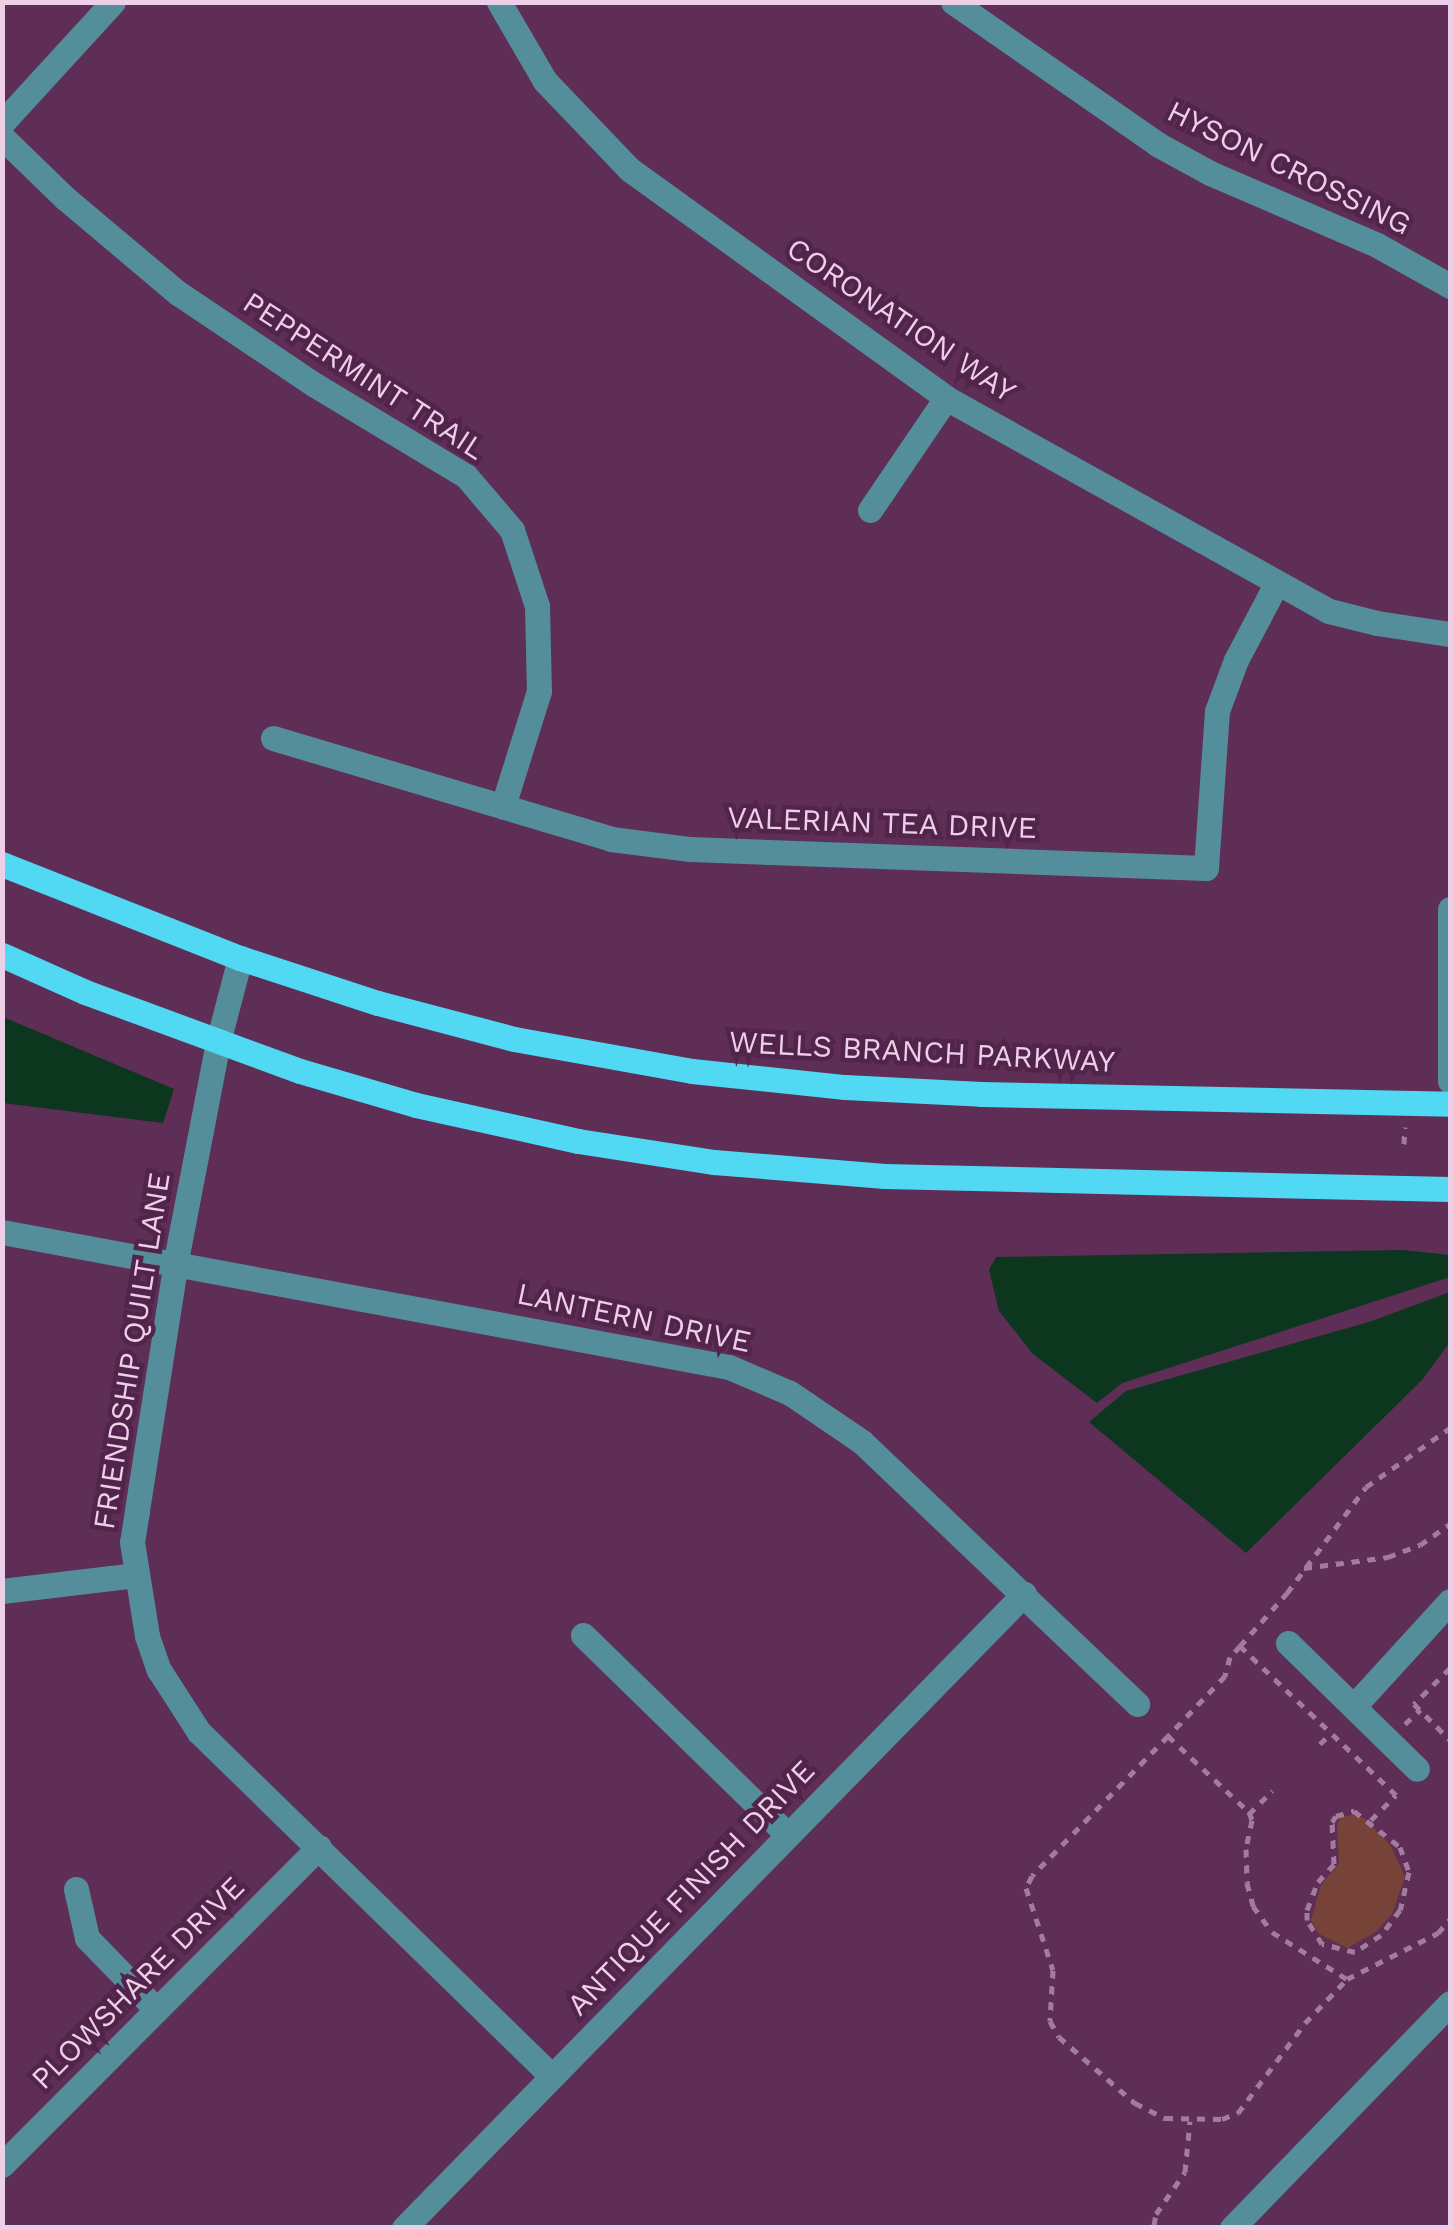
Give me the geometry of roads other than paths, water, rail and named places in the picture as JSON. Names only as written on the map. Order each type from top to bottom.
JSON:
[{"type":"main road","name":"WELLS BRANCH PARKWAY","points":[[2,864],[240,958],[378,1004],[514,1039],[692,1071],[844,1087],[982,1094],[1450,1104]]},
{"type":"main road","points":[[2,955],[85,992],[218,1042],[416,1105],[578,1141],[714,1162],[884,1176],[1450,1189]]},
{"type":"street","points":[[2,123],[112,2]]},
{"type":"street","name":"CORONATION WAY","points":[[499,2],[545,81],[629,168],[946,398],[1329,610],[1377,623],[1450,634]]},
{"type":"street","name":"HYSON CROSSING","points":[[953,2],[1157,144],[1210,173],[1377,245],[1450,286]]},
{"type":"street","name":"PEPPERMINT TRAIL","points":[[2,138],[65,198],[178,293],[314,384],[466,476],[512,530],[537,606],[539,691],[503,806]]},
{"type":"street","points":[[870,510],[946,398]]},
{"type":"street","name":"VALERIAN TEA DRIVE","points":[[274,738],[611,839],[690,849],[1206,868],[1217,711],[1236,660],[1276,584]]},
{"type":"street","points":[[1450,909],[1450,1081]]},
{"type":"street","name":"FRIENDSHIP QUILT LANE","points":[[240,958],[218,1042],[176,1261],[134,1526],[136,1574],[147,1636],[175,1699],[199,1732],[552,2076]]},
{"type":"street","name":"LANTERN DRIVE","points":[[2,1232],[176,1261],[728,1367],[790,1393],[862,1442],[1137,1704]]},
{"type":"street","points":[[2,1591],[136,1574]]},
{"type":"street","name":"ANTIQUE FINISH DRIVE","points":[[404,2228],[1024,1594]]},
{"type":"street","points":[[1354,1706],[1450,1602]]},
{"type":"street","points":[[583,1635],[788,1835]]},
{"type":"street","points":[[1288,1644],[1418,1769]]},
{"type":"street","name":"PLOWSHARE DRIVE","points":[[5,2156],[319,1848]]},
{"type":"street","points":[[76,1889],[87,1938],[157,2010]]},
{"type":"street","points":[[1232,2228],[1449,2008]]}]
